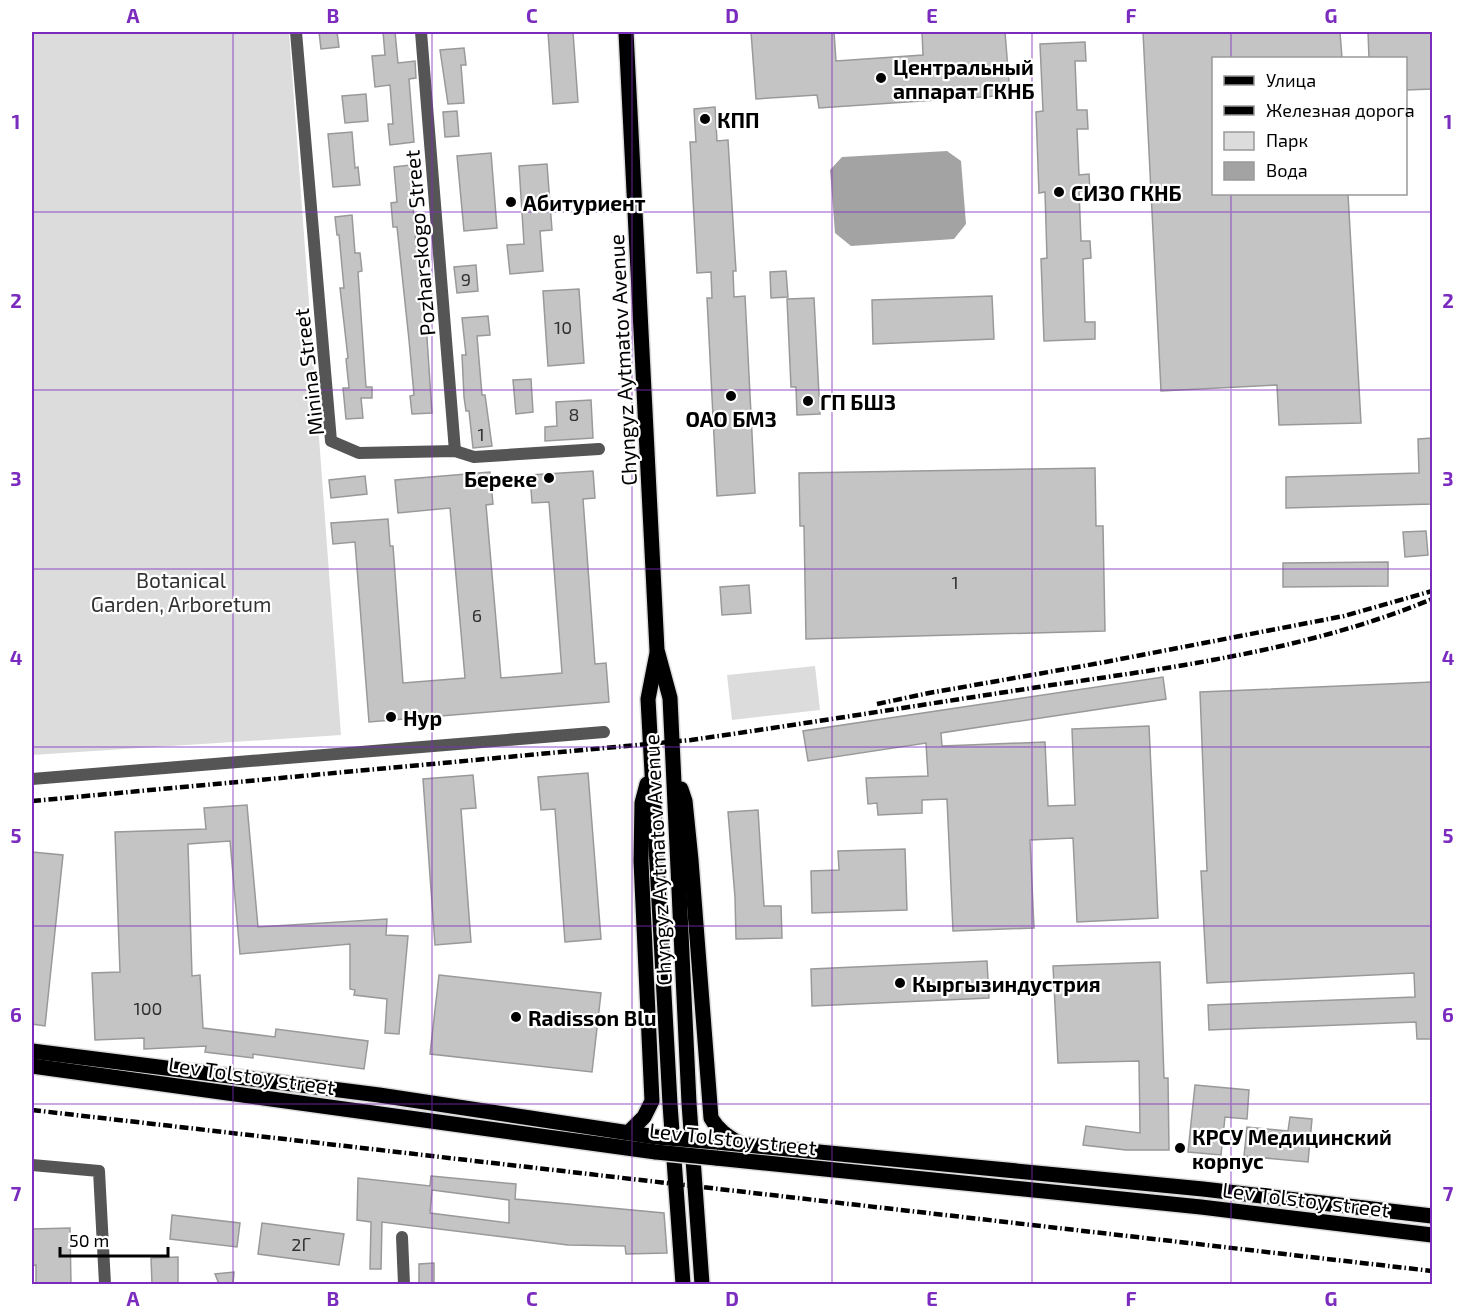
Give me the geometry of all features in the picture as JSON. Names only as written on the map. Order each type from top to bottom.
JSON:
[{"type":"main road","name":"Chyngyz Aytmatov Avenue","points":[[626,32],[657,650],[670,698],[689,1103],[702,1284]]},
{"type":"main road","name":"Chyngyz Aytmatov Avenue","points":[[657,650],[648,699],[682,1284]]},
{"type":"main road","points":[[673,764],[685,801],[711,1118],[726,1136],[745,1146]]},
{"type":"main road","points":[[629,1132],[644,1117],[652,1101],[641,861],[642,803],[651,766]]},
{"type":"main road","name":"Lev Tolstoy street","points":[[32,1051],[380,1095],[629,1132],[656,1144],[716,1142],[1203,1189],[1432,1216]]},
{"type":"main road","name":"Lev Tolstoy street","points":[[32,1066],[656,1144],[716,1158],[1201,1207],[1432,1235]]},
{"type":"street","name":"Minina Street","points":[[296,32],[331,441],[359,453],[455,451],[474,457],[599,449]]},
{"type":"street","name":"Pozharskogo Street","points":[[421,32],[455,451]]},
{"type":"street","points":[[32,779],[604,732]]},
{"type":"street","points":[[32,1165],[99,1171],[105,1284]]},
{"type":"street","points":[[402,1237],[404,1284]]},
{"type":"green space","name":"Botanical Garden, Arboretum","points":[[32,32],[289,32],[341,735],[32,755]]},
{"type":"green space","points":[[815,666],[820,710],[732,720],[727,675]]},
{"type":"water","points":[[947,151],[961,161],[966,224],[954,239],[851,246],[835,233],[830,170],[842,157]]},
{"type":"building","points":[[319,32],[337,32],[339,47],[321,49]]},
{"type":"building","points":[[383,32],[395,32],[398,63],[415,61],[416,78],[409,79],[414,142],[390,145],[388,124],[393,124],[390,85],[375,87],[372,56],[385,55]]},
{"type":"building","points":[[548,32],[573,32],[578,102],[553,104]]},
{"type":"building","name":"Центральный аппарат ГКНБ","points":[[751,32],[834,32],[836,61],[923,55],[922,32],[1005,32],[1010,95],[819,108],[817,95],[756,99]]},
{"type":"building","points":[[1143,32],[1340,32],[1342,57],[1212,57],[1212,195],[1348,195],[1361,423],[1279,425],[1277,385],[1161,391]]},
{"type":"building","points":[[1368,32],[1432,32],[1432,89],[1407,90],[1407,57],[1369,57]]},
{"type":"building","name":"СИЗО ГКНБ","points":[[1085,42],[1086,61],[1075,61],[1077,110],[1087,110],[1088,129],[1077,129],[1079,175],[1089,174],[1090,191],[1079,191],[1081,241],[1090,241],[1091,258],[1083,259],[1085,322],[1095,322],[1095,339],[1044,341],[1041,259],[1047,258],[1045,192],[1039,193],[1036,112],[1043,111],[1040,44]]},
{"type":"building","points":[[464,48],[466,65],[461,65],[464,103],[448,104],[440,50]]},
{"type":"building","points":[[366,94],[368,121],[345,123],[342,96]]},
{"type":"building","points":[[715,107],[717,141],[728,140],[736,271],[733,271],[734,297],[745,296],[755,493],[717,496],[707,298],[712,298],[711,272],[697,273],[690,142],[696,142],[694,109]]},
{"type":"building","points":[[457,111],[459,136],[445,137],[443,112]]},
{"type":"building","points":[[352,132],[355,168],[358,167],[360,185],[333,187],[328,134]]},
{"type":"building","points":[[491,153],[497,228],[464,231],[457,156]]},
{"type":"building","points":[[547,164],[552,230],[540,231],[543,271],[510,274],[507,245],[524,244],[519,166]]},
{"type":"building","points":[[410,165],[416,246],[418,246],[421,278],[423,278],[432,413],[412,414],[410,396],[414,395],[409,340],[397,227],[393,227],[391,203],[397,202],[394,167]]},
{"type":"building","points":[[352,215],[355,253],[360,253],[362,271],[358,272],[366,387],[372,387],[372,398],[361,398],[363,418],[346,419],[343,388],[349,388],[346,359],[348,358],[340,288],[344,288],[335,217]]},
{"type":"building","points":[[476,265],[478,291],[457,293],[454,267]]},
{"type":"building","points":[[786,271],[788,297],[771,298],[770,272]]},
{"type":"building","points":[[579,289],[584,363],[548,366],[543,291]]},
{"type":"building","points":[[992,296],[994,339],[873,344],[872,300]]},
{"type":"building","points":[[814,298],[820,414],[797,415],[796,387],[791,387],[787,299]]},
{"type":"building","points":[[488,316],[490,335],[477,336],[482,395],[485,395],[492,446],[473,448],[469,411],[466,411],[464,397],[462,355],[466,355],[462,318]]},
{"type":"building","points":[[531,379],[533,412],[516,414],[513,380]]},
{"type":"building","points":[[591,400],[593,438],[545,441],[545,427],[557,426],[556,402]]},
{"type":"building","points":[[1432,438],[1432,504],[1286,508],[1286,477],[1419,473],[1418,439]]},
{"type":"building","points":[[1095,468],[1096,526],[1103,526],[1105,631],[806,639],[804,526],[800,526],[799,473]]},
{"type":"building","points":[[593,471],[595,498],[583,499],[595,664],[606,663],[609,702],[369,722],[355,542],[333,544],[331,523],[388,519],[390,546],[393,546],[403,683],[465,678],[450,508],[398,513],[395,480],[490,472],[493,504],[486,505],[501,678],[562,673],[549,502],[532,503],[530,475]]},
{"type":"building","points":[[365,476],[367,494],[331,498],[329,480]]},
{"type":"building","points":[[1426,531],[1428,555],[1405,557],[1403,532]]},
{"type":"building","points":[[1388,562],[1388,586],[1283,587],[1283,563]]},
{"type":"building","points":[[749,585],[751,613],[722,615],[720,587]]},
{"type":"building","points":[[1163,677],[1166,699],[941,733],[942,746],[1045,742],[1048,806],[1075,805],[1072,729],[1149,726],[1158,918],[1077,922],[1073,838],[1030,840],[1034,928],[953,931],[947,799],[922,800],[922,813],[878,815],[877,803],[868,804],[866,778],[928,776],[926,743],[808,761],[803,731]]},
{"type":"building","points":[[1432,682],[1432,1039],[1417,1039],[1416,1022],[1209,1030],[1208,1005],[1415,997],[1414,973],[1207,983],[1201,871],[1207,871],[1200,692]]},
{"type":"building","points":[[588,773],[601,939],[565,942],[555,809],[541,810],[538,777]]},
{"type":"building","points":[[473,775],[476,808],[461,809],[471,942],[435,945],[423,779]]},
{"type":"building","points":[[247,805],[258,927],[387,919],[386,935],[408,936],[399,1034],[385,1033],[387,999],[354,995],[355,990],[350,989],[350,944],[240,954],[230,841],[188,844],[192,976],[200,975],[203,1028],[275,1037],[276,1029],[368,1041],[364,1069],[253,1054],[253,1058],[205,1052],[206,1046],[144,1049],[144,1038],[95,1040],[92,973],[120,972],[115,832],[206,829],[204,808]]},
{"type":"building","points":[[758,810],[764,906],[781,906],[782,938],[736,939],[728,812]]},
{"type":"building","points":[[905,849],[907,910],[812,913],[811,871],[839,870],[838,851]]},
{"type":"building","points":[[32,852],[63,855],[45,1026],[32,1024]]},
{"type":"building","name":"Кыргызиндустрия","points":[[987,961],[989,998],[812,1006],[811,969]]},
{"type":"building","points":[[1160,962],[1164,1078],[1168,1078],[1169,1150],[1126,1150],[1083,1145],[1086,1126],[1140,1133],[1139,1061],[1058,1063],[1053,966]]},
{"type":"building","name":"Radisson Blu","points":[[439,975],[601,993],[592,1072],[430,1054]]},
{"type":"building","name":"КРСУ Медицинский корпус","points":[[1195,1085],[1249,1090],[1247,1119],[1225,1117],[1221,1155],[1188,1152]]},
{"type":"building","points":[[1290,1117],[1312,1119],[1308,1162],[1244,1156],[1247,1127],[1288,1131]]},
{"type":"building","points":[[431,1176],[516,1184],[515,1199],[664,1213],[667,1253],[626,1254],[625,1246],[568,1245],[382,1222],[381,1269],[370,1269],[371,1222],[357,1220],[358,1178],[430,1186]],"holes":[[[432,1190],[509,1200],[509,1223],[430,1213]]]},
{"type":"building","points":[[172,1215],[240,1223],[237,1247],[170,1239]]},
{"type":"building","points":[[262,1223],[344,1234],[339,1265],[258,1254]]},
{"type":"building","points":[[70,1228],[71,1284],[36,1284],[36,1265],[32,1266],[32,1229]]},
{"type":"building","points":[[178,1257],[178,1284],[152,1284],[151,1258]]},
{"type":"building","points":[[434,1263],[434,1284],[419,1284],[419,1264]]},
{"type":"building","points":[[234,1272],[233,1284],[219,1284],[215,1274]]},
{"type":"railway","points":[[877,704],[1344,616],[1432,591]]},
{"type":"railway","points":[[32,801],[691,740],[1193,664],[1290,644],[1338,631],[1385,617],[1432,599]]},
{"type":"railway","points":[[32,1110],[1432,1271]]},
{"type":"place","name":"Центральный аппарат ГКНБ","points":[[881,78]]},
{"type":"place","name":"КПП","points":[[705,119]]},
{"type":"place","name":"СИЗО ГКНБ","points":[[1059,192]]},
{"type":"place","name":"Абитуриент","points":[[511,202]]},
{"type":"place","name":"ОАО БМЗ","points":[[731,396]]},
{"type":"place","name":"ГП БШЗ","points":[[808,401]]},
{"type":"place","name":"Береке","points":[[549,478]]},
{"type":"place","name":"Нур","points":[[391,717]]},
{"type":"place","name":"Кыргызиндустрия","points":[[900,983]]},
{"type":"place","name":"Radisson Blu","points":[[516,1017]]},
{"type":"place","name":"КРСУ Медицинский корпус","points":[[1180,1148]]}]
